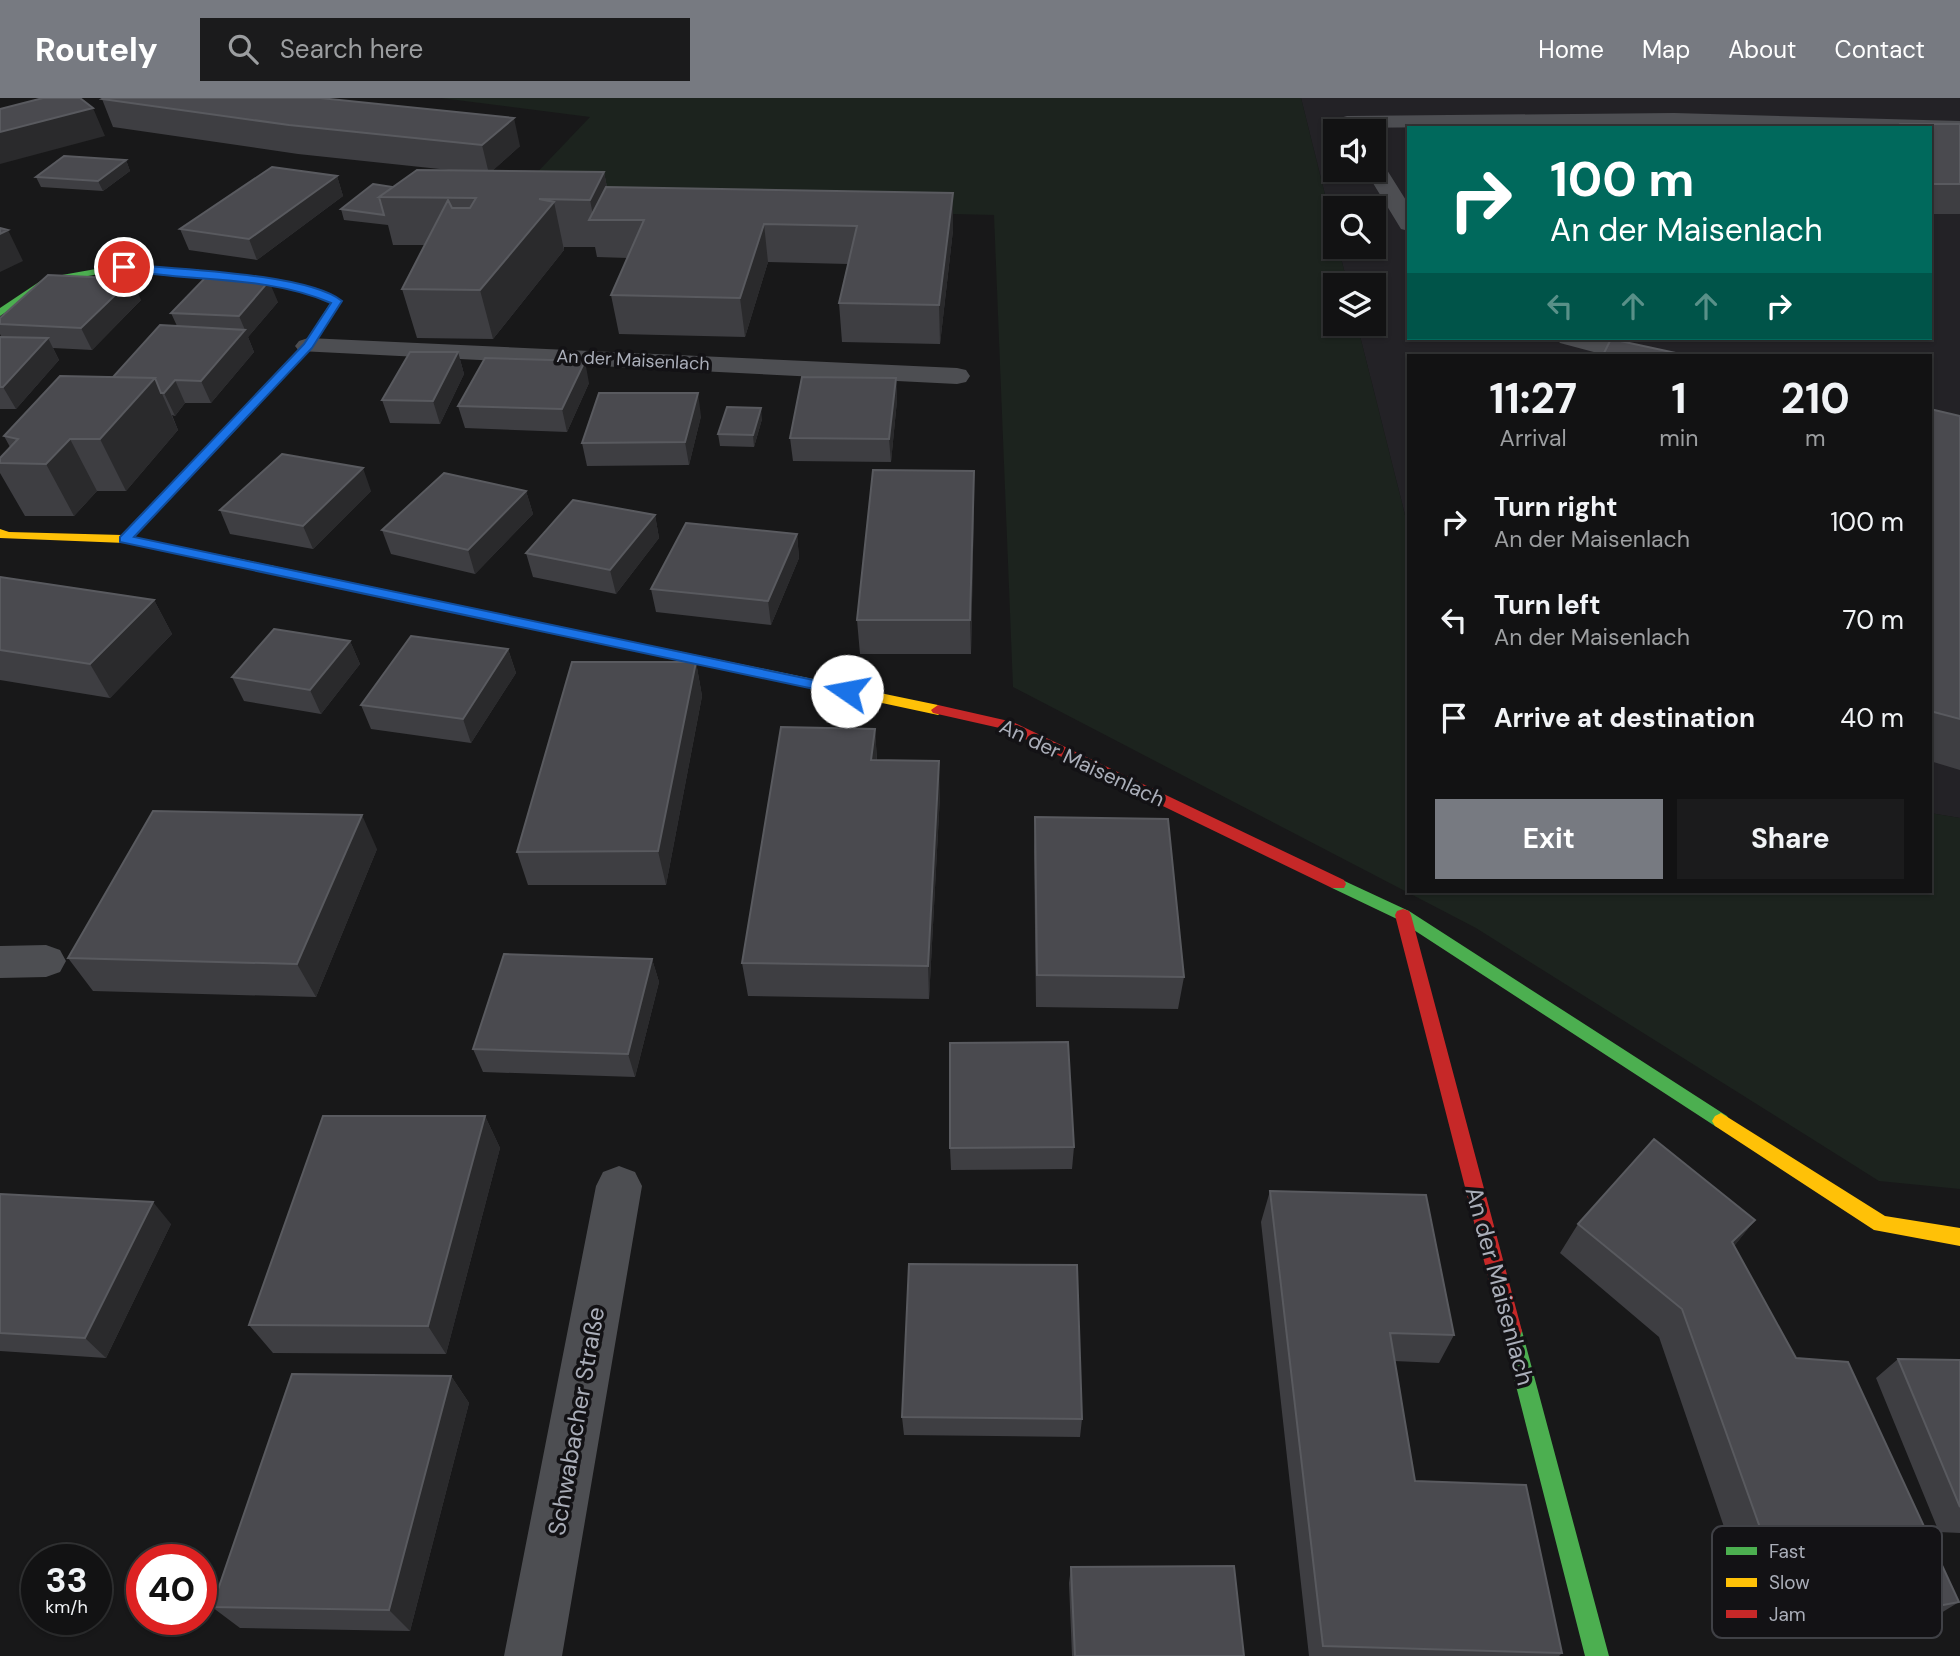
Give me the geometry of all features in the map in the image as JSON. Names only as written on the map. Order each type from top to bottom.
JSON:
[{"type":"street","points":[[1338,98],[1346,119]]},
{"type":"street","points":[[1386,126],[1674,119],[1924,126]]},
{"type":"street","points":[[1932,126],[1960,127]]},
{"type":"street","points":[[1383,182],[1407,221]]},
{"type":"street","points":[[0,313],[49,280],[124,267],[251,279],[309,289],[337,301],[308,346],[125,539]]},
{"type":"street","points":[[1577,340],[1630,354]]},
{"type":"street","name":"An der Maisenlach","points":[[308,346],[957,376]]},
{"type":"street","name":"An der Maisenlach","points":[[0,533],[7,536],[125,539],[1008,725],[1403,915],[1881,1224],[1960,1237]]},
{"type":"street","name":"An der Maisenlach","points":[[1403,915],[1597,1656]]},
{"type":"street","points":[[0,962],[46,961]]},
{"type":"street","name":"Schwabacher Straße","points":[[533,1656],[618,1186]]},
{"type":"shaded area","points":[[441,98],[1301,98],[1325,196],[1323,196],[1323,259],[1341,259],[1345,273],[1323,273],[1323,336],[1360,336],[1407,523],[1407,892],[1013,687],[994,215],[508,203],[590,117]]},
{"type":"shaded area","points":[[1301,98],[1960,98],[1960,818],[1932,813],[1932,354],[1407,354],[1407,523],[1360,336],[1386,336],[1386,273],[1345,273],[1341,259],[1386,259],[1386,196],[1325,196]]},
{"type":"shaded area","points":[[1932,813],[1960,818],[1960,1189],[1879,1181],[1476,928],[1409,893],[1932,893]]},
{"type":"building","points":[[43,98],[80,98],[93,108],[0,132],[0,109]]},
{"type":"building","points":[[320,98],[514,118],[482,145],[289,125],[102,99]]},
{"type":"building","points":[[1901,124],[1960,124],[1960,184],[1932,184],[1932,126]]},
{"type":"building","points":[[64,156],[126,160],[98,181],[36,177]]},
{"type":"building","points":[[272,167],[337,176],[249,239],[180,229]]},
{"type":"building","points":[[417,170],[604,172],[590,200],[539,199],[554,202],[480,290],[402,289],[448,200],[452,208],[470,208],[476,198],[379,197]]},
{"type":"building","points":[[373,184],[393,187],[379,197],[384,215],[341,209]]},
{"type":"building","points":[[606,187],[953,193],[939,305],[839,303],[857,226],[764,224],[740,298],[611,295],[644,220],[589,220]]},
{"type":"building","points":[[48,275],[132,279],[81,328],[0,324],[0,318]]},
{"type":"building","points":[[205,278],[269,281],[239,316],[171,313]]},
{"type":"building","points":[[160,325],[245,330],[201,381],[175,380],[161,393],[155,378],[113,377]]},
{"type":"building","points":[[0,337],[48,338],[3,387],[0,387]]},
{"type":"building","points":[[1610,340],[1616,340],[1680,354],[1604,354]]},
{"type":"building","points":[[410,352],[458,352],[433,401],[382,400]]},
{"type":"building","points":[[485,358],[585,361],[562,409],[458,406]]},
{"type":"building","points":[[60,376],[155,378],[100,439],[70,439],[46,464],[0,463],[0,458],[18,439],[4,436]]},
{"type":"building","points":[[802,377],[896,378],[889,439],[790,438]]},
{"type":"building","points":[[599,393],[698,393],[685,442],[582,443]]},
{"type":"building","points":[[727,407],[761,408],[753,435],[718,434]]},
{"type":"building","points":[[1932,409],[1960,416],[1960,719],[1932,712]]},
{"type":"building","points":[[282,454],[363,468],[303,526],[220,510]]},
{"type":"building","points":[[873,470],[974,471],[970,620],[857,620]]},
{"type":"building","points":[[444,473],[526,491],[468,550],[382,530]]},
{"type":"building","points":[[573,500],[655,515],[610,570],[526,553]]},
{"type":"building","points":[[686,523],[797,534],[768,601],[651,589]]},
{"type":"building","points":[[0,577],[154,600],[90,664],[0,650]]},
{"type":"building","points":[[274,629],[350,641],[310,690],[232,677]]},
{"type":"building","points":[[411,636],[508,649],[463,719],[361,705]]},
{"type":"building","points":[[572,662],[696,662],[658,851],[517,852]]},
{"type":"building","points":[[781,727],[875,729],[871,760],[939,761],[928,966],[742,963]]},
{"type":"building","points":[[153,811],[362,815],[297,964],[68,958]]},
{"type":"building","points":[[1035,817],[1168,819],[1184,977],[1037,975]]},
{"type":"building","points":[[504,954],[652,959],[628,1054],[473,1049]]},
{"type":"building","points":[[1068,1042],[1074,1147],[950,1148],[950,1043]]},
{"type":"building","points":[[323,1116],[485,1116],[428,1326],[249,1325]]},
{"type":"building","points":[[1654,1139],[1755,1220],[1732,1242],[1796,1358],[1848,1362],[1924,1526],[1759,1526],[1682,1309],[1578,1224]]},
{"type":"building","points":[[1270,1191],[1426,1195],[1454,1335],[1390,1333],[1415,1481],[1526,1485],[1562,1653],[1323,1646]]},
{"type":"building","points":[[0,1194],[153,1202],[85,1338],[0,1333]]},
{"type":"building","points":[[909,1264],[1077,1265],[1082,1419],[902,1417]]},
{"type":"building","points":[[1898,1359],[1960,1360],[1960,1507]]},
{"type":"building","points":[[292,1374],[451,1376],[389,1610],[217,1607],[217,1592]]},
{"type":"building","points":[[1942,1565],[1959,1602],[1942,1605]]},
{"type":"building","points":[[1234,1566],[1244,1656],[1075,1656],[1071,1567]]},
{"type":"traffic: fast","points":[[0,313],[49,280],[124,267],[251,279],[308,289],[337,301],[308,346],[225,434]]},
{"type":"traffic: fast","points":[[269,569],[658,651]]},
{"type":"traffic: fast","points":[[1338,884],[1403,915],[1721,1121]]},
{"type":"traffic: fast","points":[[1512,1331],[1597,1656]]},
{"type":"traffic: slow","points":[[125,539],[225,434]]},
{"type":"traffic: slow","points":[[0,533],[7,536],[125,539],[269,569]]},
{"type":"traffic: slow","points":[[658,651],[938,710]]},
{"type":"traffic: slow","points":[[1721,1121],[1881,1224],[1960,1237]]},
{"type":"traffic: jam","points":[[938,710],[1008,725],[1338,884]]},
{"type":"traffic: jam","points":[[1403,915],[1512,1331]]},
{"type":"route","points":[[124,267],[251,279],[309,289],[337,301],[308,346],[125,539],[847,691]]}]
